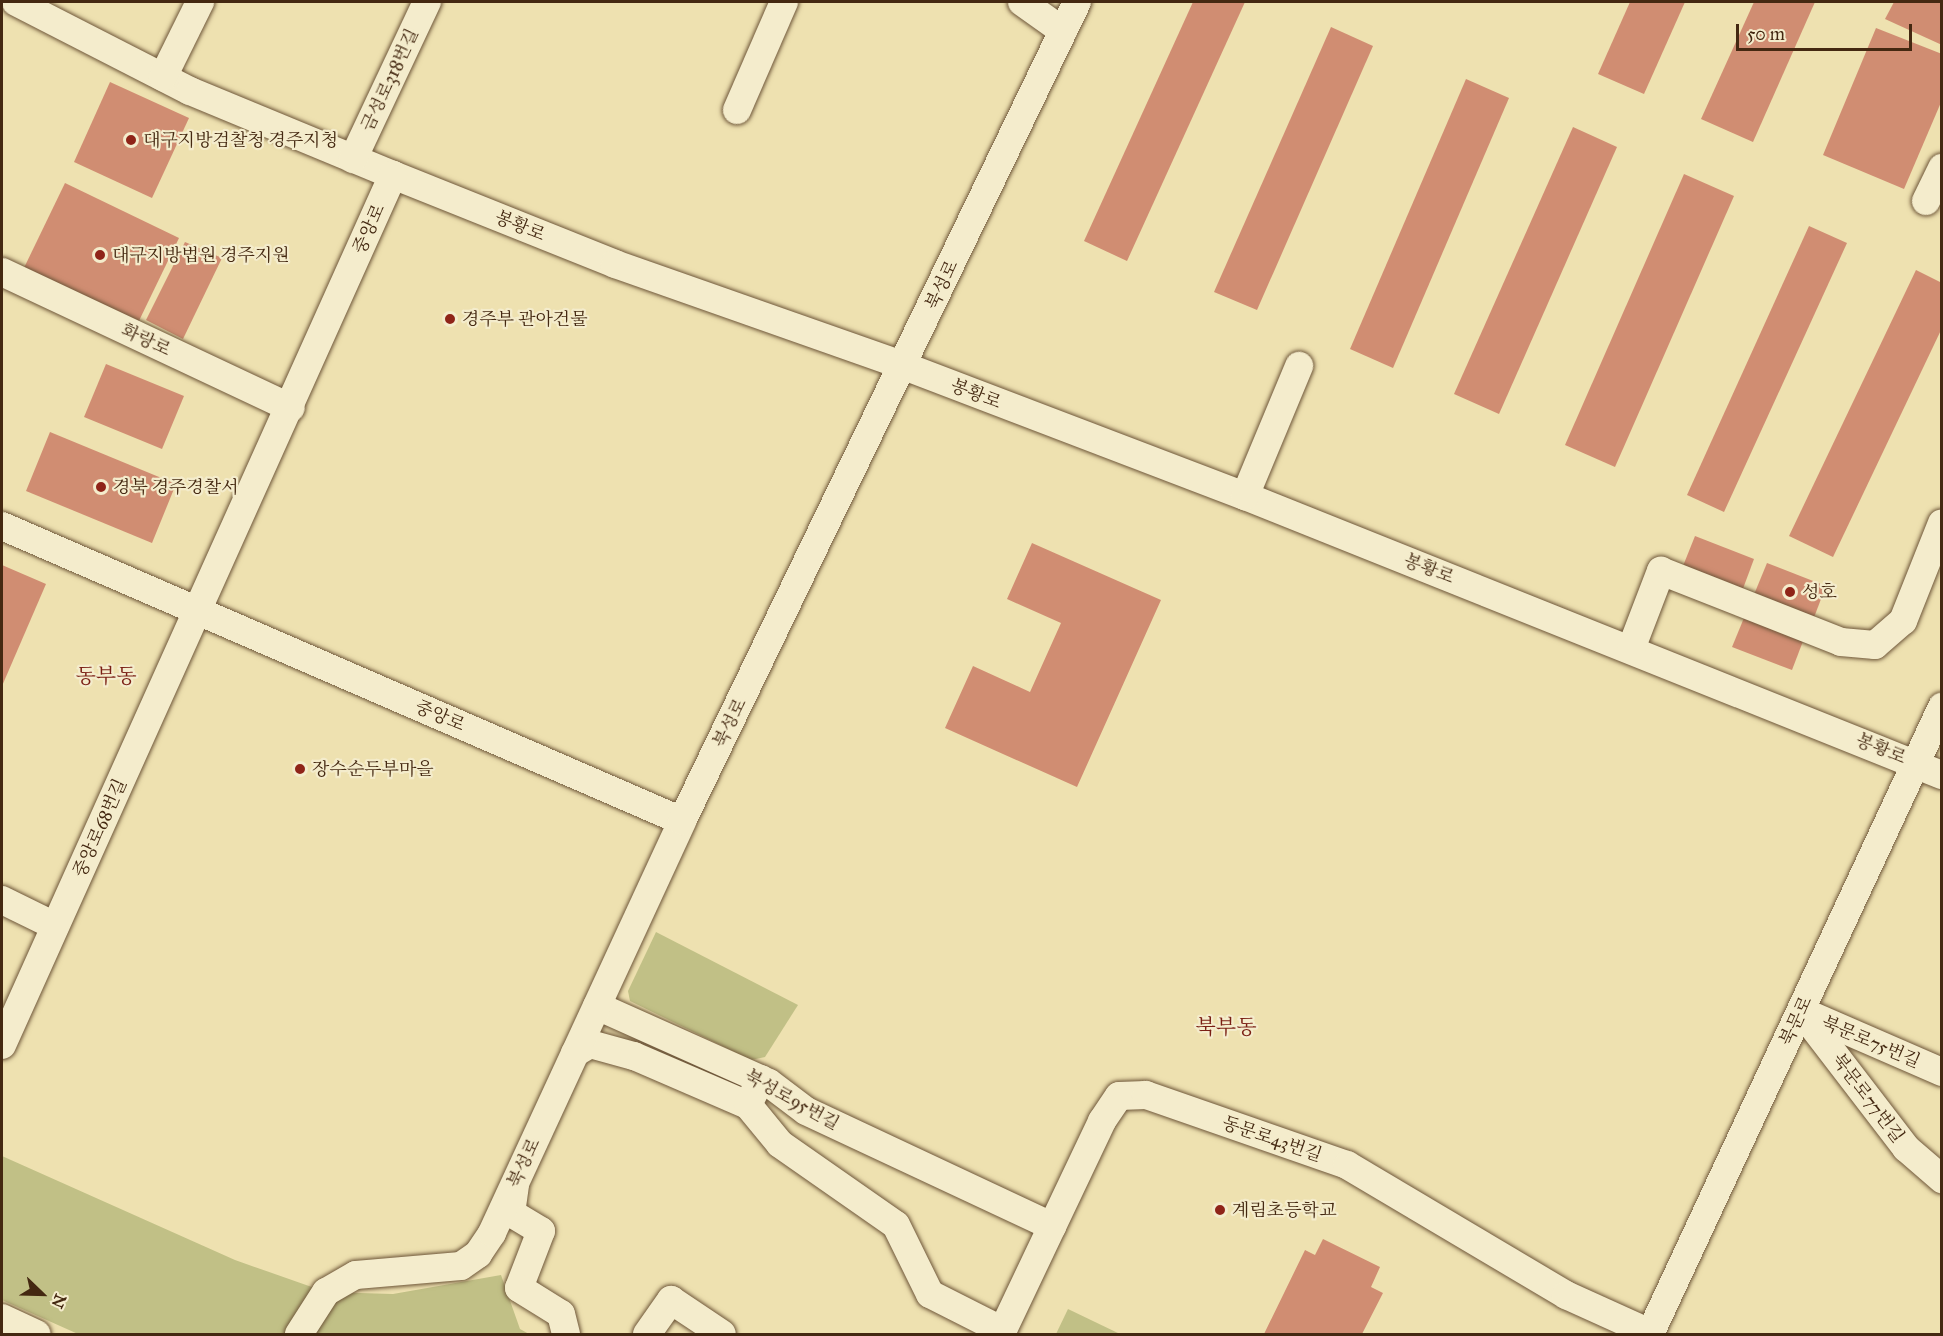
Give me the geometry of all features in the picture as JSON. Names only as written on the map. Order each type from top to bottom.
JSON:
[{"type":"street","name":"봉황로","points":[[16,2],[163,77],[393,176],[615,264],[904,366],[1245,496],[1929,769]]},
{"type":"street","points":[[163,77],[200,2]]},
{"type":"street","name":"금성로318번길","points":[[353,159],[427,2]]},
{"type":"street","points":[[737,110],[784,2]]},
{"type":"street","points":[[1022,2],[1063,31]]},
{"type":"street","name":"북성로","points":[[299,1335],[326,1292],[356,1275],[441,1271],[478,1254],[516,1181],[682,821],[904,366],[1077,2]]},
{"type":"street","points":[[1926,201],[1941,168]]},
{"type":"street","name":"중앙로","points":[[199,611],[393,176]]},
{"type":"street","name":"화랑로","points":[[2,272],[291,408]]},
{"type":"street","points":[[1245,496],[1299,366]]},
{"type":"street","points":[[1631,649],[1661,572],[1841,642],[1875,645],[1903,621],[1941,523]]},
{"type":"street","name":"중앙로","points":[[2,526],[682,821]]},
{"type":"street","name":"중앙로68번길","points":[[2,1045],[199,611]]},
{"type":"street","name":"북문로","points":[[1651,1334],[1801,1011],[1929,769],[1941,707]]},
{"type":"street","points":[[2,900],[55,926]]},
{"type":"street","name":"북성로95번길","points":[[597,1006],[760,1079],[806,1111],[1052,1226]]},
{"type":"street","name":"북문로75번길","points":[[1801,1011],[1941,1072]]},
{"type":"street","name":"북문로77번길","points":[[1801,1011],[1906,1148],[1941,1179]]},
{"type":"street","points":[[575,1053],[590,1044],[634,1056],[748,1105],[780,1144],[896,1225],[930,1294],[1002,1333]]},
{"type":"street","points":[[748,1105],[760,1079]]},
{"type":"street","name":"동문로43번길","points":[[1002,1333],[1052,1226],[1119,1096],[1146,1095],[1347,1165],[1566,1295],[1651,1334]]},
{"type":"street","points":[[516,1181],[511,1213],[541,1231],[519,1288],[561,1314],[566,1335]]},
{"type":"street","points":[[647,1335],[671,1300],[722,1335]]},
{"type":"street","points":[[2,1318],[38,1335]]},
{"type":"shaded area","points":[[656,932],[798,1005],[765,1057],[751,1060],[630,1001],[628,991]]},
{"type":"shaded area","points":[[2,1156],[235,1260],[326,1292],[393,1294],[501,1275],[520,1329],[529,1334],[78,1334],[2,1300]]},
{"type":"shaded area","points":[[1068,1309],[1120,1334],[1056,1334]]},
{"type":"building","points":[[1193,2],[1245,2],[1127,261],[1084,241]]},
{"type":"building","points":[[1630,2],[1685,2],[1644,94],[1598,74]]},
{"type":"building","points":[[1754,2],[1815,2],[1753,142],[1701,119]]},
{"type":"building","points":[[1894,2],[1942,2],[1942,45],[1885,19]]},
{"type":"building","points":[[1331,27],[1373,46],[1257,310],[1214,292]]},
{"type":"building","points":[[1876,28],[1942,54],[1942,100],[1904,189],[1823,155]]},
{"type":"building","points":[[1466,79],[1509,98],[1393,368],[1350,349]]},
{"type":"building","name":"대구지방검찰청 경주지청","points":[[110,82],[189,118],[152,198],[74,162]]},
{"type":"building","points":[[1573,127],[1617,147],[1499,414],[1454,394]]},
{"type":"building","points":[[1684,174],[1734,196],[1615,467],[1565,445]]},
{"type":"building","name":"대구지방법원 경주지원","points":[[65,183],[179,238],[136,327],[22,272]]},
{"type":"building","points":[[1809,226],[1847,243],[1724,512],[1687,495]]},
{"type":"building","points":[[185,242],[222,258],[183,339],[146,320]]},
{"type":"building","points":[[1916,270],[1942,283],[1942,328],[1833,557],[1789,536]]},
{"type":"building","points":[[106,364],[184,396],[162,449],[84,417]]},
{"type":"building","name":"경북 경주경찰서","points":[[50,432],[176,484],[152,543],[26,491]]},
{"type":"building","name":"성호","points":[[1695,536],[1754,559],[1741,594],[1681,571]]},
{"type":"building","points":[[1032,543],[1161,600],[1077,787],[945,728],[973,666],[1030,692],[1061,623],[1007,599]]},
{"type":"building","name":"성호","points":[[1767,563],[1826,586],[1813,620],[1753,597]]},
{"type":"building","points":[[2,565],[46,584],[2,686]]},
{"type":"building","name":"성호","points":[[1746,613],[1805,636],[1792,670],[1732,647]]},
{"type":"building","points":[[1323,1239],[1380,1267],[1371,1287],[1383,1293],[1362,1334],[1264,1334],[1305,1250],[1315,1255]]},
{"type":"place","name":"대구지방검찰청 경주지청","points":[[131,140]]},
{"type":"place","name":"대구지방법원 경주지원","points":[[100,255]]},
{"type":"place","name":"경주부 관아건물","points":[[450,319]]},
{"type":"place","name":"경북 경주경찰서","points":[[101,487]]},
{"type":"place","name":"성호","points":[[1790,592]]},
{"type":"place","name":"장수순두부마을","points":[[300,769]]},
{"type":"place","name":"계림초등학교","points":[[1220,1210]]},
{"type":"district","name":"동부동","points":[[106,676]]},
{"type":"district","name":"북부동","points":[[1226,1027]]}]
